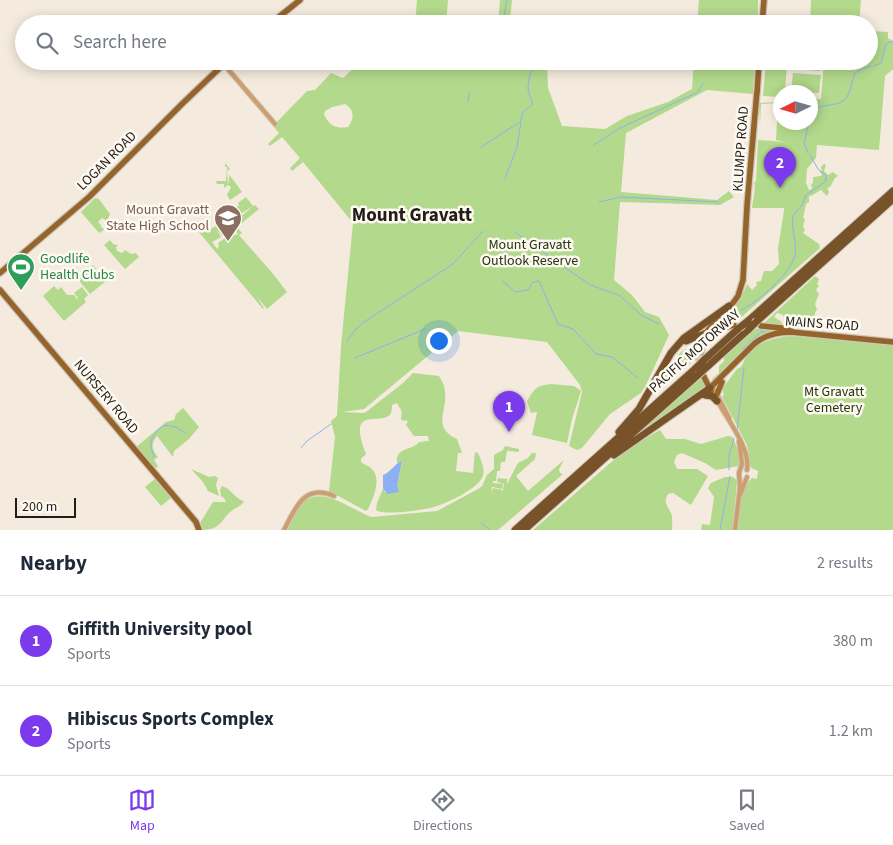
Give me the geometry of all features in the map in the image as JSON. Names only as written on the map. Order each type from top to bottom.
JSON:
[{"type":"highway","name":"PACIFIC MOTORWAY","points":[[524,530],[561,498],[701,364],[736,327],[748,321],[893,191]]},
{"type":"highway","name":"PACIFIC MOTORWAY","points":[[515,530],[701,364],[749,329],[759,324],[893,199]]},
{"type":"highway","points":[[602,452],[605,446],[638,409],[671,353],[684,338],[731,305]]},
{"type":"highway","points":[[679,345],[701,337]]},
{"type":"highway","points":[[561,498],[566,496],[622,449],[697,399],[713,392]]},
{"type":"main road","points":[[281,15],[300,0]]},
{"type":"main road","points":[[762,15],[763,0]]},
{"type":"main road","points":[[276,15],[290,2]]},
{"type":"main road","name":"LOGAN ROAD","points":[[0,273],[100,185],[215,70]]},
{"type":"main road","name":"KLUMPP ROAD","points":[[701,364],[701,337],[708,324],[731,305],[743,275],[751,192],[758,70]]},
{"type":"main road","name":"LOGAN ROAD","points":[[0,268],[100,185]]},
{"type":"main road","name":"NURSERY ROAD","points":[[0,290],[194,520],[198,530]]},
{"type":"main road","points":[[731,305],[729,315],[736,327]]},
{"type":"main road","name":"MAINS ROAD","points":[[759,324],[835,332],[893,341]]},
{"type":"main road","points":[[701,337],[721,327],[736,327]]},
{"type":"main road","points":[[701,337],[721,327]]},
{"type":"main road","name":"MAINS ROAD","points":[[713,392],[737,361],[758,341],[778,333],[893,341]]},
{"type":"main road","points":[[701,364],[713,392],[737,361]]},
{"type":"street","points":[[230,70],[275,124]]},
{"type":"street","points":[[713,392],[731,425]]},
{"type":"street","points":[[713,392],[747,454],[747,470],[749,474],[738,502]]},
{"type":"street","points":[[735,530],[742,456],[740,441]]},
{"type":"street","points":[[740,470],[747,470]]},
{"type":"street","points":[[740,477],[743,479],[747,477]]},
{"type":"street","points":[[284,530],[298,503],[303,498],[310,494],[323,493],[334,496]]},
{"type":"green space","points":[[417,0],[448,0],[447,15],[416,15]]},
{"type":"green space","points":[[500,0],[512,0],[510,15],[499,15]]},
{"type":"green space","points":[[699,0],[758,0],[758,15],[698,15]]},
{"type":"green space","points":[[811,0],[861,0],[860,15],[810,15]]},
{"type":"green space","points":[[878,31],[888,32],[888,38],[893,41],[893,69],[885,76],[879,150],[817,145],[816,158],[807,169],[806,183],[809,190],[812,189],[813,177],[821,176],[822,174],[819,171],[822,171],[821,167],[824,164],[826,165],[824,171],[828,175],[833,172],[838,176],[830,187],[827,188],[829,192],[827,196],[821,190],[809,196],[809,202],[806,204],[803,218],[805,219],[803,226],[805,230],[803,233],[819,244],[820,248],[737,321],[731,314],[747,284],[752,290],[757,285],[756,282],[761,281],[764,271],[772,271],[779,264],[778,248],[784,208],[752,208],[755,191],[754,182],[756,181],[758,140],[786,142],[776,140],[777,130],[818,130],[818,99],[821,99],[823,70],[878,70]]},
{"type":"green space","name":"Mount Gravatt Outlook Reserve","points":[[352,70],[547,70],[548,88],[562,126],[605,129],[627,116],[668,102],[692,89],[693,70],[754,70],[753,94],[707,90],[626,133],[621,192],[717,200],[729,191],[734,197],[720,205],[620,202],[614,280],[632,295],[645,312],[659,317],[669,335],[641,393],[610,414],[582,448],[577,450],[569,446],[582,392],[580,385],[547,342],[458,331],[364,409],[342,412],[366,412],[413,373],[439,376],[445,390],[443,424],[449,434],[457,439],[462,453],[458,453],[456,471],[473,473],[475,452],[478,453],[483,470],[483,476],[480,481],[454,499],[434,507],[395,512],[380,512],[376,510],[383,489],[385,492],[397,486],[402,462],[397,463],[399,454],[419,442],[429,441],[428,436],[414,436],[406,425],[408,421],[401,420],[401,410],[397,403],[392,405],[391,413],[387,417],[363,422],[360,428],[366,454],[361,459],[361,462],[372,469],[376,478],[376,489],[368,509],[366,511],[329,491],[335,437],[331,421],[337,416],[341,346],[353,223],[303,162],[292,171],[290,168],[300,158],[282,137],[270,146],[268,144],[279,133],[273,126],[307,91],[315,90],[331,73],[343,78]],"holes":[[[345,104],[351,109],[352,115],[348,127],[340,128],[334,126],[324,115],[325,111],[332,107]]]},
{"type":"green space","points":[[765,70],[787,70],[786,85],[773,85],[773,97],[763,96]]},
{"type":"green space","points":[[793,73],[821,75],[819,93],[818,85],[792,85]]},
{"type":"green space","points":[[773,102],[761,104],[760,125],[759,103]]},
{"type":"green space","points":[[225,163],[230,169],[227,171],[228,182],[225,185],[229,182],[230,177],[228,173],[242,192],[230,200],[227,195],[231,187],[228,185],[224,188],[224,184],[217,184],[216,181],[226,181],[227,167],[225,167]]},
{"type":"green space","points":[[246,197],[253,206],[239,215],[236,208],[239,205],[238,203]]},
{"type":"green space","points":[[95,198],[99,199],[110,214],[107,221],[102,218],[98,222],[101,225],[99,228],[101,226],[104,230],[99,233],[81,212]]},
{"type":"green space","points":[[255,205],[259,209],[237,227],[242,233],[239,235],[287,292],[267,309],[257,297],[263,309],[193,225],[202,233],[216,226],[217,222],[226,234],[222,236],[216,229],[221,237],[212,242],[217,249],[218,243],[231,234],[238,235],[231,219],[237,220]]},
{"type":"green space","points":[[110,240],[113,244],[118,245],[116,247],[117,251],[122,253],[125,250],[131,254],[136,253],[139,257],[125,269],[104,245]]},
{"type":"green space","points":[[93,265],[106,281],[90,294],[77,278]]},
{"type":"green space","points":[[815,276],[819,279],[817,284],[819,286],[816,290],[819,294],[815,303],[817,309],[812,328],[784,326],[788,320],[785,320],[783,315],[777,313],[774,317],[782,322],[781,325],[763,324]]},
{"type":"green space","points":[[54,286],[58,290],[61,287],[67,295],[74,295],[77,299],[74,293],[82,287],[88,295],[84,299],[86,302],[64,321],[43,296]]},
{"type":"green space","points":[[755,329],[824,332],[767,334],[714,383],[712,379],[719,373],[719,366],[724,361],[724,357]]},
{"type":"green space","name":"Mt Gravatt Cemetery","points":[[788,336],[893,345],[893,530],[738,530],[739,510],[744,489],[752,478],[757,479],[758,471],[751,468],[747,445],[722,397],[724,394],[722,389],[737,369],[741,367],[748,353],[755,346]]},
{"type":"green space","points":[[686,349],[691,351],[696,358],[683,370],[679,370],[675,366],[676,358]]},
{"type":"green space","points":[[671,359],[675,376],[657,388],[655,386]]},
{"type":"green space","points":[[702,378],[706,388],[637,436],[635,435],[689,387]]},
{"type":"green space","points":[[551,384],[574,386],[581,391],[567,443],[532,435],[537,412],[531,413],[527,401],[536,388]]},
{"type":"green space","points":[[183,408],[199,427],[189,439],[174,451],[173,457],[157,436],[153,446],[158,457],[154,460],[158,466],[154,470],[135,448],[166,422],[174,420],[176,414]]},
{"type":"green space","points":[[660,430],[666,439],[685,439],[701,444],[728,436],[733,437],[739,454],[739,466],[716,470],[682,453],[677,455],[674,462],[677,469],[697,469],[708,476],[691,505],[673,493],[668,494],[666,501],[672,515],[672,530],[533,530],[624,451]]},
{"type":"green space","points":[[505,446],[519,449],[519,452],[507,451],[505,462],[501,462],[500,471],[497,471],[496,481],[493,481],[493,483],[503,484],[502,489],[492,487],[491,494],[493,488],[502,490],[502,493],[504,484],[497,482],[498,478],[507,479],[507,484],[518,463],[528,458],[532,453],[536,453],[535,459],[516,476],[528,491],[564,460],[559,469],[560,473],[563,474],[498,530],[287,530],[300,506],[308,499],[316,496],[336,500],[372,517],[437,511],[482,486],[487,475],[494,469],[494,455],[503,450]]},
{"type":"green space","points":[[191,469],[209,477],[215,476],[218,478],[216,485],[219,496],[208,491],[203,482]]},
{"type":"green space","points":[[725,477],[733,477],[737,480],[733,530],[701,530],[702,524],[710,525],[714,497],[708,488],[711,483]]},
{"type":"green space","points":[[155,479],[171,498],[161,506],[145,487]]},
{"type":"green space","points":[[222,486],[244,501],[217,526],[202,530],[200,523],[213,502],[226,502],[221,496],[220,490]]},
{"type":"water","points":[[402,461],[397,486],[399,492],[388,494],[383,489],[383,475]]},
{"type":"waterway","points":[[504,15],[507,0]]},
{"type":"waterway","points":[[878,64],[881,63],[886,44],[893,42]]},
{"type":"waterway","points":[[505,179],[517,147],[522,115],[532,105],[528,87],[532,70]]},
{"type":"waterway","points":[[818,107],[844,101],[855,73],[860,70]]},
{"type":"waterway","points":[[594,145],[620,128],[698,92],[703,84]]},
{"type":"waterway","points":[[468,102],[469,93]]},
{"type":"waterway","points":[[481,147],[520,122]]},
{"type":"waterway","points":[[807,130],[804,143],[808,153]]},
{"type":"waterway","points":[[741,310],[773,287],[781,279],[792,262],[795,255],[793,216],[802,205],[806,195],[826,181],[826,175],[818,169],[810,155]]},
{"type":"waterway","points":[[599,202],[621,197],[718,202]]},
{"type":"waterway","points":[[347,341],[364,322],[453,264],[483,231]]},
{"type":"waterway","points":[[515,232],[590,285],[619,295],[641,315],[659,324]]},
{"type":"waterway","points":[[503,281],[515,292],[528,290],[533,282],[539,281],[558,324],[573,329],[596,354],[612,357],[638,378]]},
{"type":"waterway","points":[[722,322],[727,319]]},
{"type":"waterway","points":[[717,326],[723,321]]},
{"type":"waterway","points":[[355,358],[425,329]]},
{"type":"waterway","points":[[743,349],[762,331],[767,333]]},
{"type":"waterway","points":[[737,430],[744,368]]},
{"type":"waterway","points":[[301,448],[307,441],[331,424]]},
{"type":"waterway","points":[[152,458],[154,456],[151,446],[152,438],[161,428],[165,425],[176,427],[185,433]]},
{"type":"waterway","points":[[729,470],[729,455],[734,439]]},
{"type":"waterway","points":[[720,530],[730,476]]},
{"type":"waterway","points":[[481,523],[490,530]]},
{"type":"tunnel","points":[[697,355],[699,366]]},
{"type":"place","name":"Hibiscus Sports Complex","points":[[780,188]]},
{"type":"place","name":"Mount Gravatt State High School","points":[[228,242]]},
{"type":"place","name":"Goodlife Health Clubs","points":[[21,291]]},
{"type":"place","name":"Giffith University pool","points":[[509,432]]},
{"type":"district","name":"Mount Gravatt","points":[[412,215]]}]
